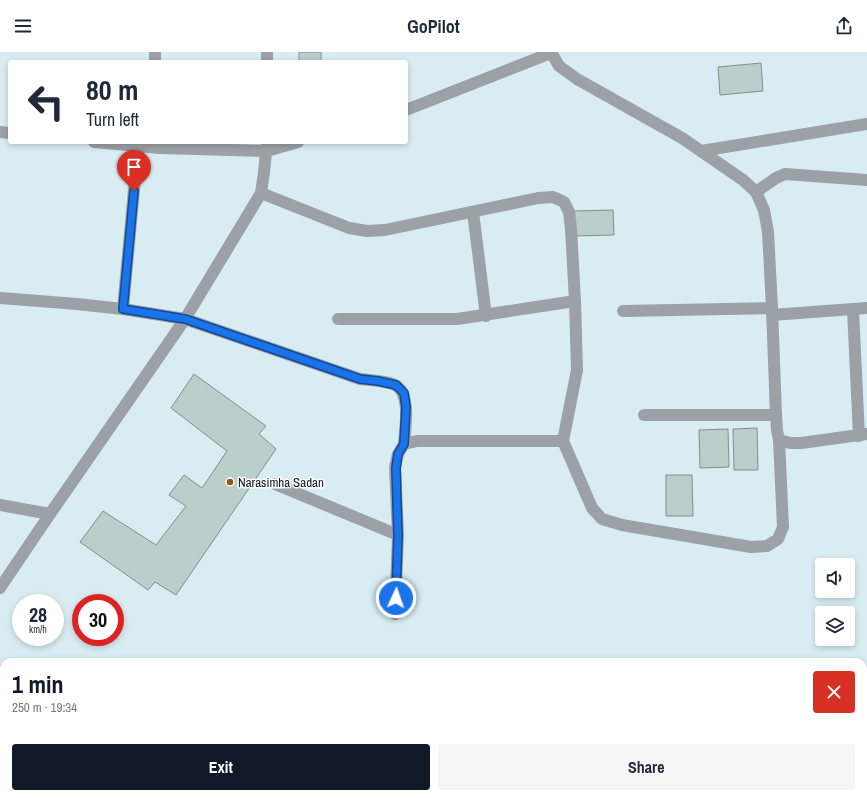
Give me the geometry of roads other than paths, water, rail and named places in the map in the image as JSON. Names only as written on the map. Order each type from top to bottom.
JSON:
[{"type":"street","points":[[261,192],[348,228],[367,231],[385,230],[538,198],[553,197],[564,202],[569,212],[575,301],[577,370],[563,441],[592,508],[602,519],[622,525],[751,547],[767,546],[778,539],[783,527],[779,440],[776,415],[768,232],[764,210],[756,192],[743,180],[682,138],[577,79],[559,66],[551,53],[408,109]]},
{"type":"street","points":[[701,151],[867,124]]},
{"type":"street","points":[[128,144],[267,147],[286,144]]},
{"type":"street","points":[[123,309],[145,145]]},
{"type":"street","points":[[0,588],[185,319],[261,192],[267,147]]},
{"type":"street","points":[[756,192],[784,174],[867,180]]},
{"type":"street","points":[[473,212],[486,316]]},
{"type":"street","points":[[0,298],[123,309],[185,319],[360,379],[396,385],[404,393],[406,407],[404,444],[398,454],[396,468],[398,535],[395,614]]},
{"type":"street","points":[[338,319],[457,319],[486,316],[575,301]]},
{"type":"street","points":[[623,311],[772,311],[852,310],[867,308]]},
{"type":"street","points":[[779,440],[790,444],[863,435],[852,310]]},
{"type":"street","points":[[644,415],[776,415]]},
{"type":"street","points":[[404,444],[417,441],[563,441]]},
{"type":"street","points":[[275,484],[398,535]]},
{"type":"street","points":[[0,505],[50,514]]},
{"type":"place","name":"Narasimha Sadan","points":[[230,482]]}]
